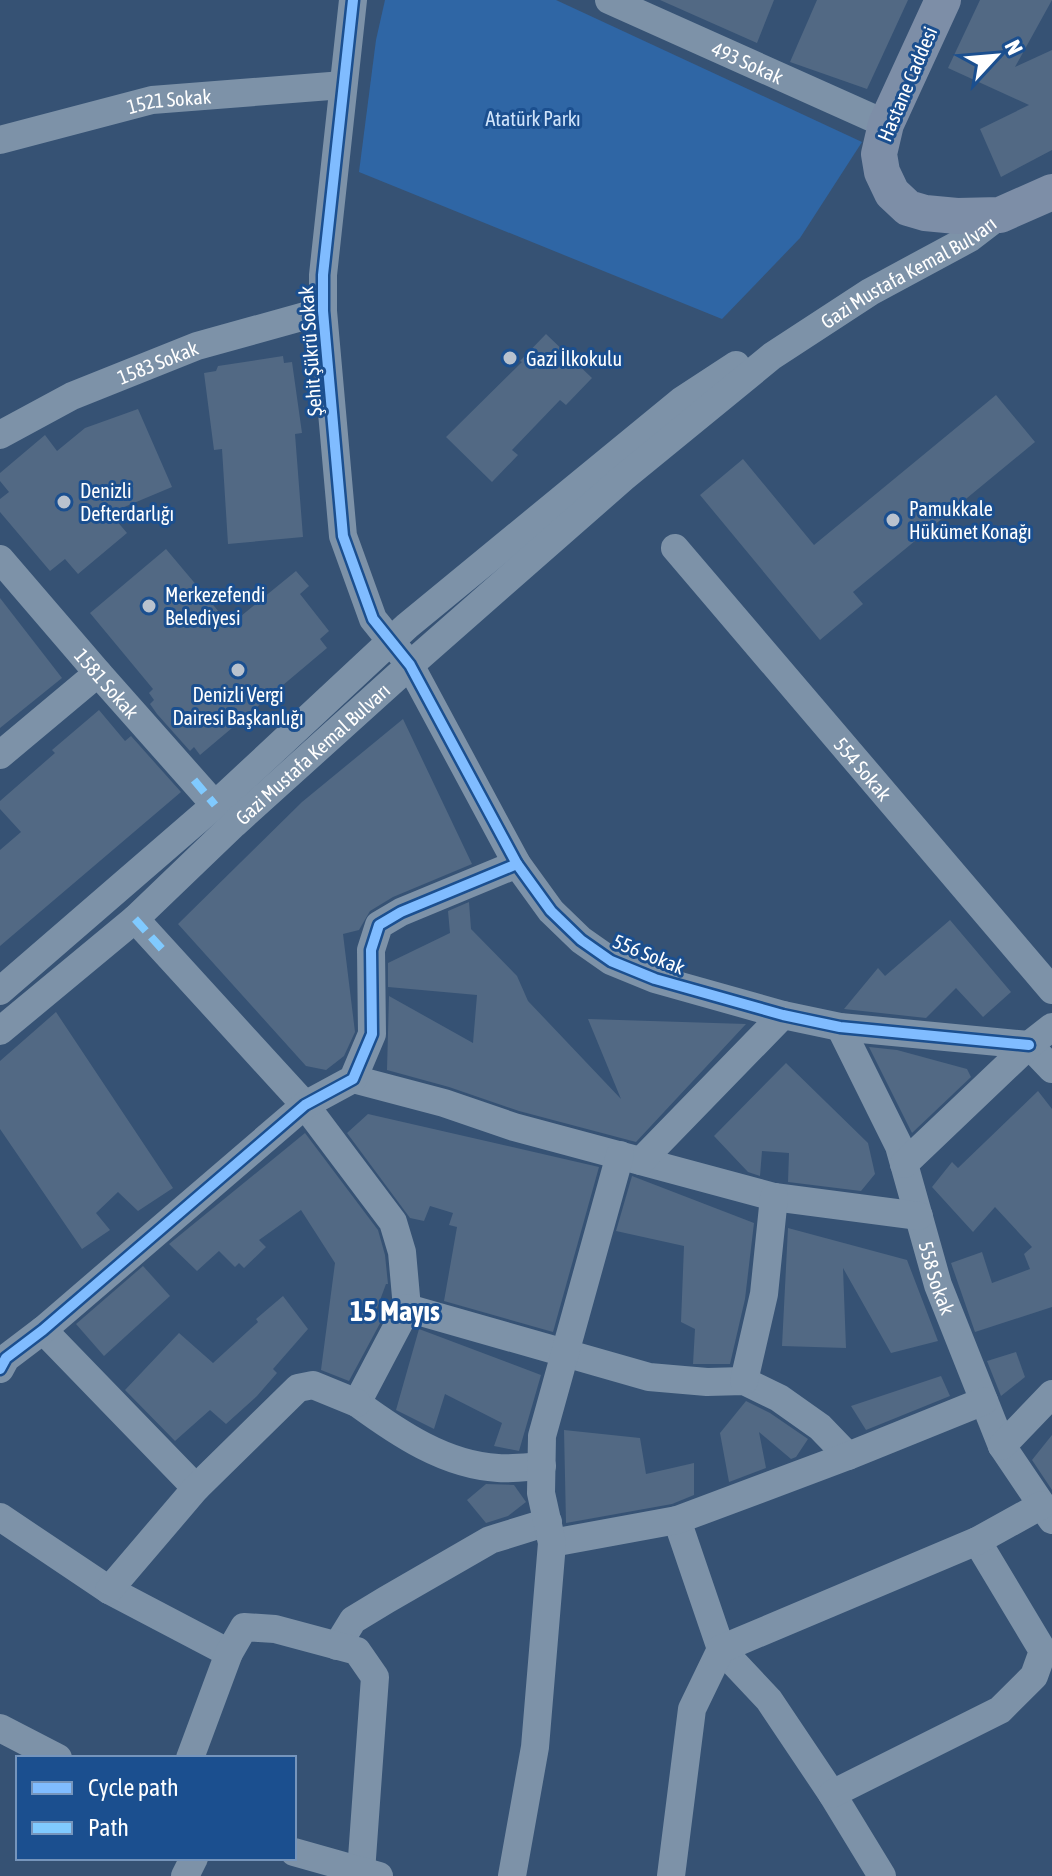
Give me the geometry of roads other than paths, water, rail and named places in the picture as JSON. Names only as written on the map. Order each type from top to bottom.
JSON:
[{"type":"main road","name":"Hastane Caddesi","points":[[943,0],[886,124],[879,154],[882,172],[892,193],[908,208],[943,215],[1000,215]]},
{"type":"main road","points":[[1000,215],[1052,192]]},
{"type":"street","name":"Şehit Şükrü Sokak","points":[[353,0],[323,275],[323,311],[343,536],[373,619],[410,665]]},
{"type":"street","name":"493 Sokak","points":[[609,0],[886,124]]},
{"type":"street","name":"1521 Sokak","points":[[0,140],[152,100],[343,85]]},
{"type":"street","name":"Gazi Mustafa Kemal Bulvarı","points":[[0,991],[215,805],[389,642],[681,401],[864,280],[1000,215]]},
{"type":"street","name":"Gazi Mustafa Kemal Bulvarı","points":[[0,1031],[135,919],[234,824],[623,478],[772,356],[870,292],[970,238],[1000,215]]},
{"type":"street","name":"1583 Sokak","points":[[0,435],[72,396],[197,346],[323,311]]},
{"type":"street","name":"554 Sokak","points":[[675,548],[1052,990]]},
{"type":"street","name":"1581 Sokak","points":[[0,559],[215,805]]},
{"type":"street","name":"556 Sokak","points":[[410,665],[517,864],[551,911],[581,940],[611,961],[655,979],[783,1015],[840,1027],[1029,1045]]},
{"type":"street","points":[[0,755],[98,673]]},
{"type":"street","points":[[2,1360],[43,1330],[305,1105],[353,1079],[372,1034],[371,950],[379,925],[401,912],[517,864]]},
{"type":"street","points":[[135,919],[305,1105],[393,1222],[402,1252],[407,1308],[357,1403]]},
{"type":"street","points":[[512,1876],[535,1747],[550,1532],[541,1493],[542,1436],[564,1353],[630,1158],[783,1015]]},
{"type":"street","name":"558 Sokak","points":[[840,1027],[899,1146],[938,1285],[1002,1446],[1047,1512]]},
{"type":"street","points":[[904,1164],[1029,1045],[1052,1027]]},
{"type":"street","points":[[1029,1045],[1052,1069]]},
{"type":"street","points":[[353,1079],[444,1103],[514,1127],[774,1197],[919,1216]]},
{"type":"street","points":[[744,1381],[764,1294],[774,1197]]},
{"type":"street","points":[[407,1308],[649,1377],[707,1382],[744,1381],[779,1398],[820,1427],[848,1456]]},
{"type":"street","points":[[43,1330],[196,1488]]},
{"type":"street","points":[[109,1590],[196,1488],[298,1388],[313,1385],[357,1403],[402,1435],[460,1461],[497,1468],[542,1466]]},
{"type":"street","points":[[1002,1446],[1052,1394]]},
{"type":"street","points":[[337,1646],[353,1620],[490,1540],[677,1520],[984,1401]]},
{"type":"street","points":[[671,1876],[692,1709],[721,1649],[1047,1512]]},
{"type":"street","points":[[0,1517],[109,1590],[229,1653]]},
{"type":"street","points":[[677,1520],[721,1649],[769,1700],[882,1876]]},
{"type":"street","points":[[832,1794],[1000,1710],[1034,1676],[1043,1651],[977,1541]]},
{"type":"street","points":[[191,1756],[229,1653],[244,1627],[275,1629],[357,1651],[375,1677],[370,1874],[296,1853]]},
{"type":"street","points":[[0,1728],[54,1756]]},
{"type":"place","name":"Gazi İlkokulu","points":[[510,358]]},
{"type":"place","name":"Denizli Defterdarlığı","points":[[64,502]]},
{"type":"place","name":"Pamukkale Hükümet Konağı","points":[[893,520]]},
{"type":"place","name":"Merkezefendi Belediyesi","points":[[149,606]]},
{"type":"place","name":"Denizli Vergi Dairesi Başkanlığı","points":[[238,670]]},
{"type":"district","name":"15 Mayıs","points":[[395,1311]]},
{"type":"park label","name":"Atatürk Parkı","points":[[533,118]]}]
